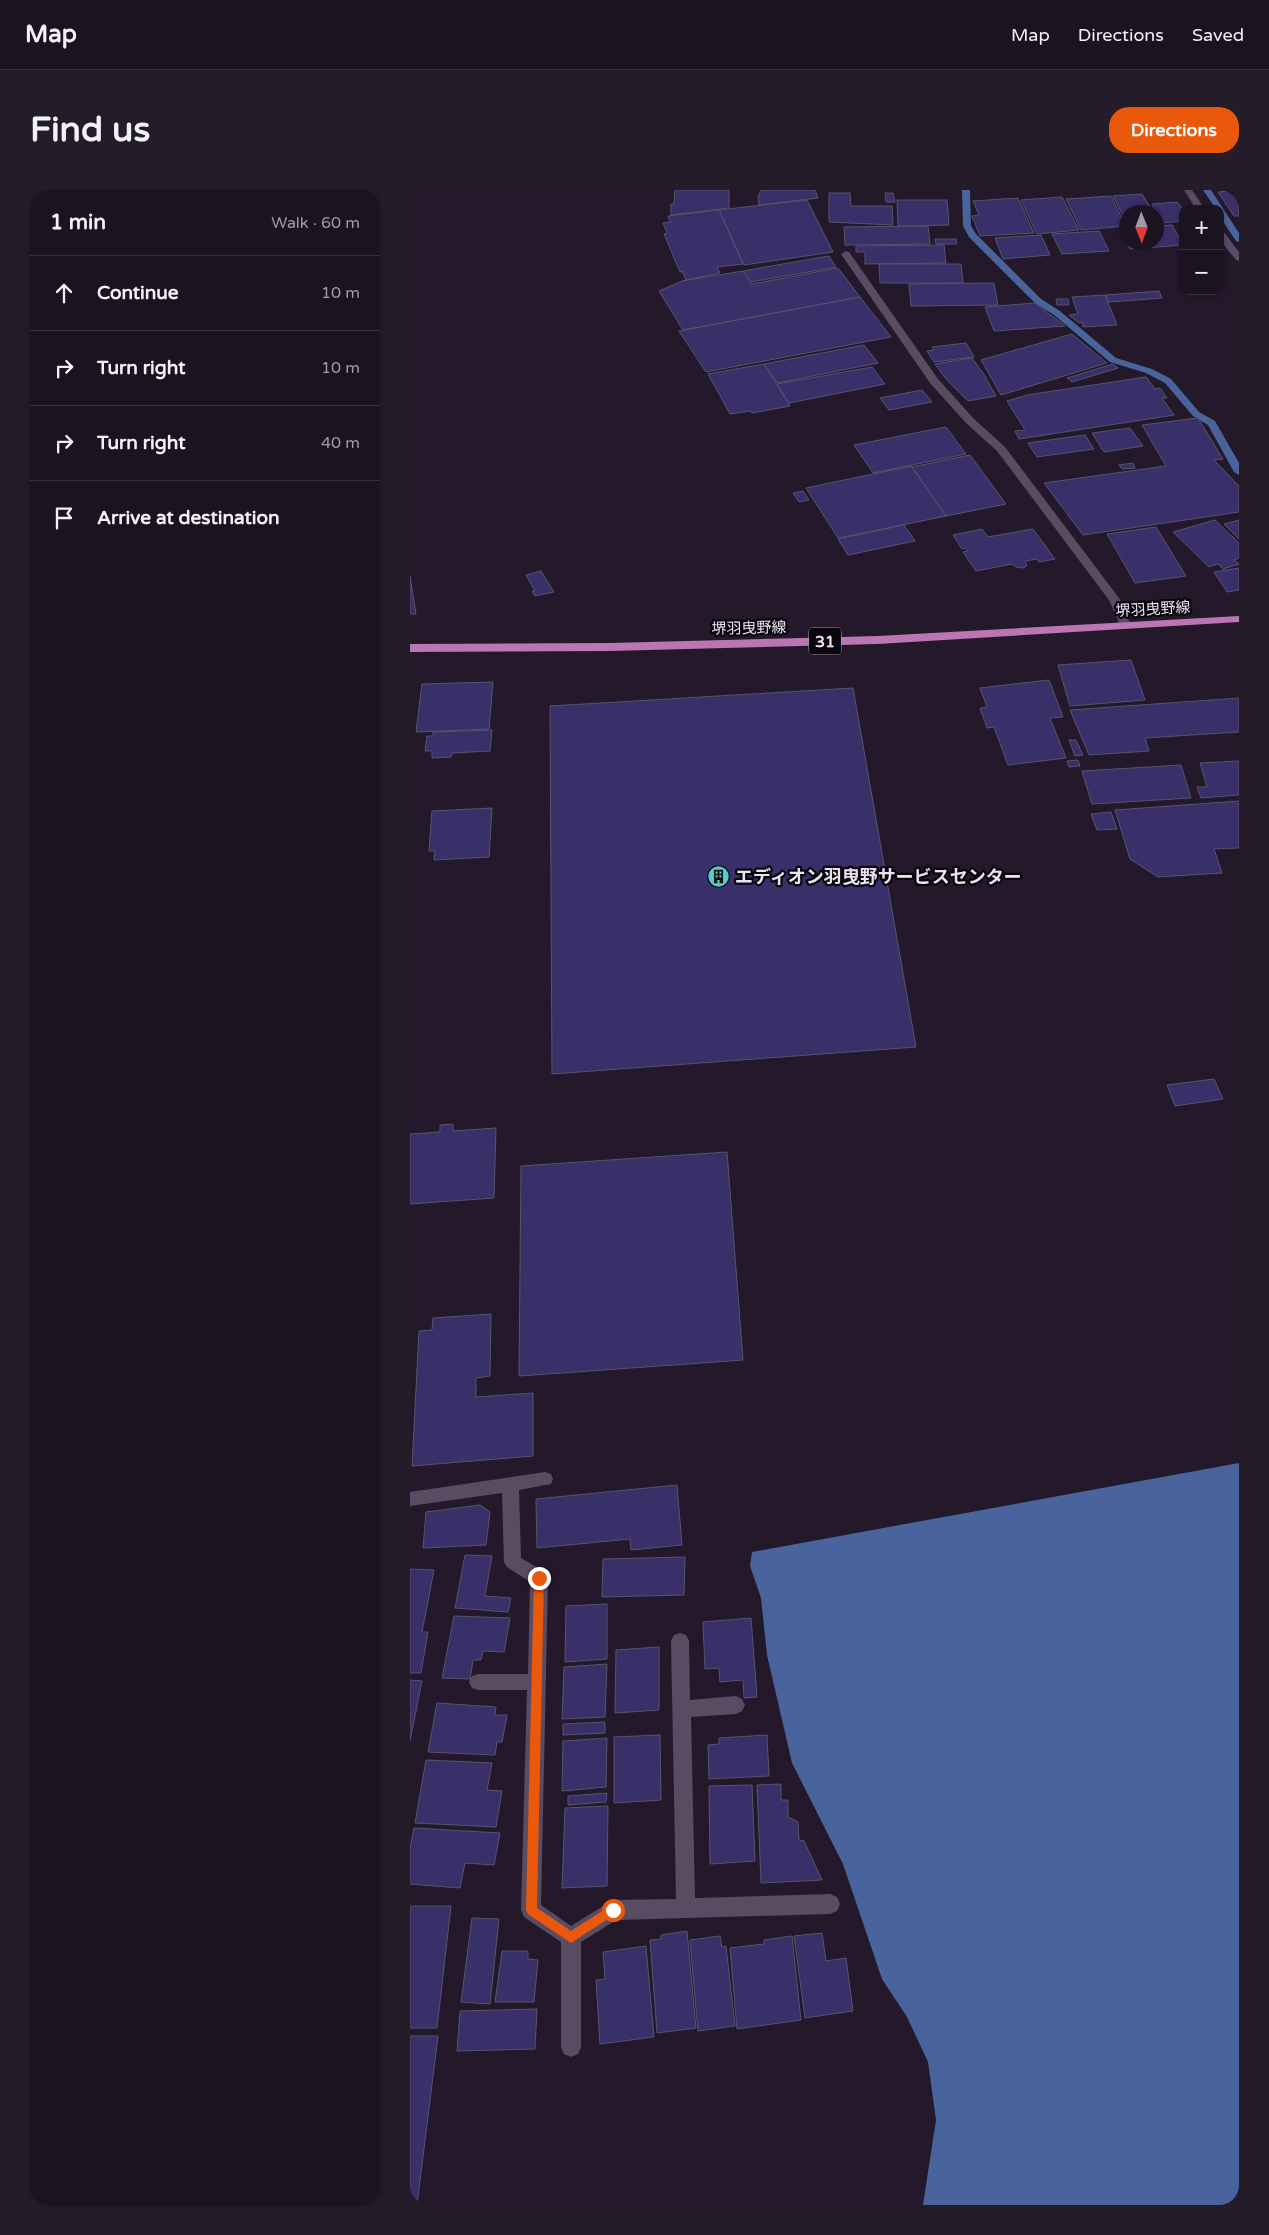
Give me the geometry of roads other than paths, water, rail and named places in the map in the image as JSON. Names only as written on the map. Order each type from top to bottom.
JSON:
[{"type":"main road","name":"堺羽曳野線","points":[[410,648],[878,640],[1239,619]]},
{"type":"street","points":[[1188,190],[1198,205]]},
{"type":"street","points":[[1224,239],[1239,258]]},
{"type":"street","points":[[846,254],[934,381],[970,421],[1001,449],[1109,592],[1115,600],[1126,625]]},
{"type":"street","points":[[410,1499],[546,1479]]},
{"type":"street","points":[[510,1484],[513,1562],[539,1578],[532,1910],[571,1937]]},
{"type":"street","points":[[680,1642],[686,1908]]},
{"type":"street","points":[[478,1682],[536,1682]]},
{"type":"street","points":[[682,1709],[736,1705]]},
{"type":"street","points":[[571,1937],[613,1910],[830,1904]]},
{"type":"street","points":[[571,1937],[571,2047]]},
{"type":"water","points":[[1239,1463],[1239,2205],[923,2205],[936,2120],[928,2062],[907,2017],[882,1979],[843,1864],[792,1763],[767,1655],[761,1598],[750,1566],[752,1552]]},
{"type":"waterway","points":[[966,190],[967,226],[972,235],[1038,301],[1057,313],[1113,360],[1149,371],[1168,381],[1196,414],[1212,423],[1239,472]]},
{"type":"waterway","points":[[1207,190],[1217,205]]},
{"type":"waterway","points":[[1224,216],[1239,239]]},
{"type":"place","name":"エディオン羽曳野サービスセンター","points":[[719,877]]}]
